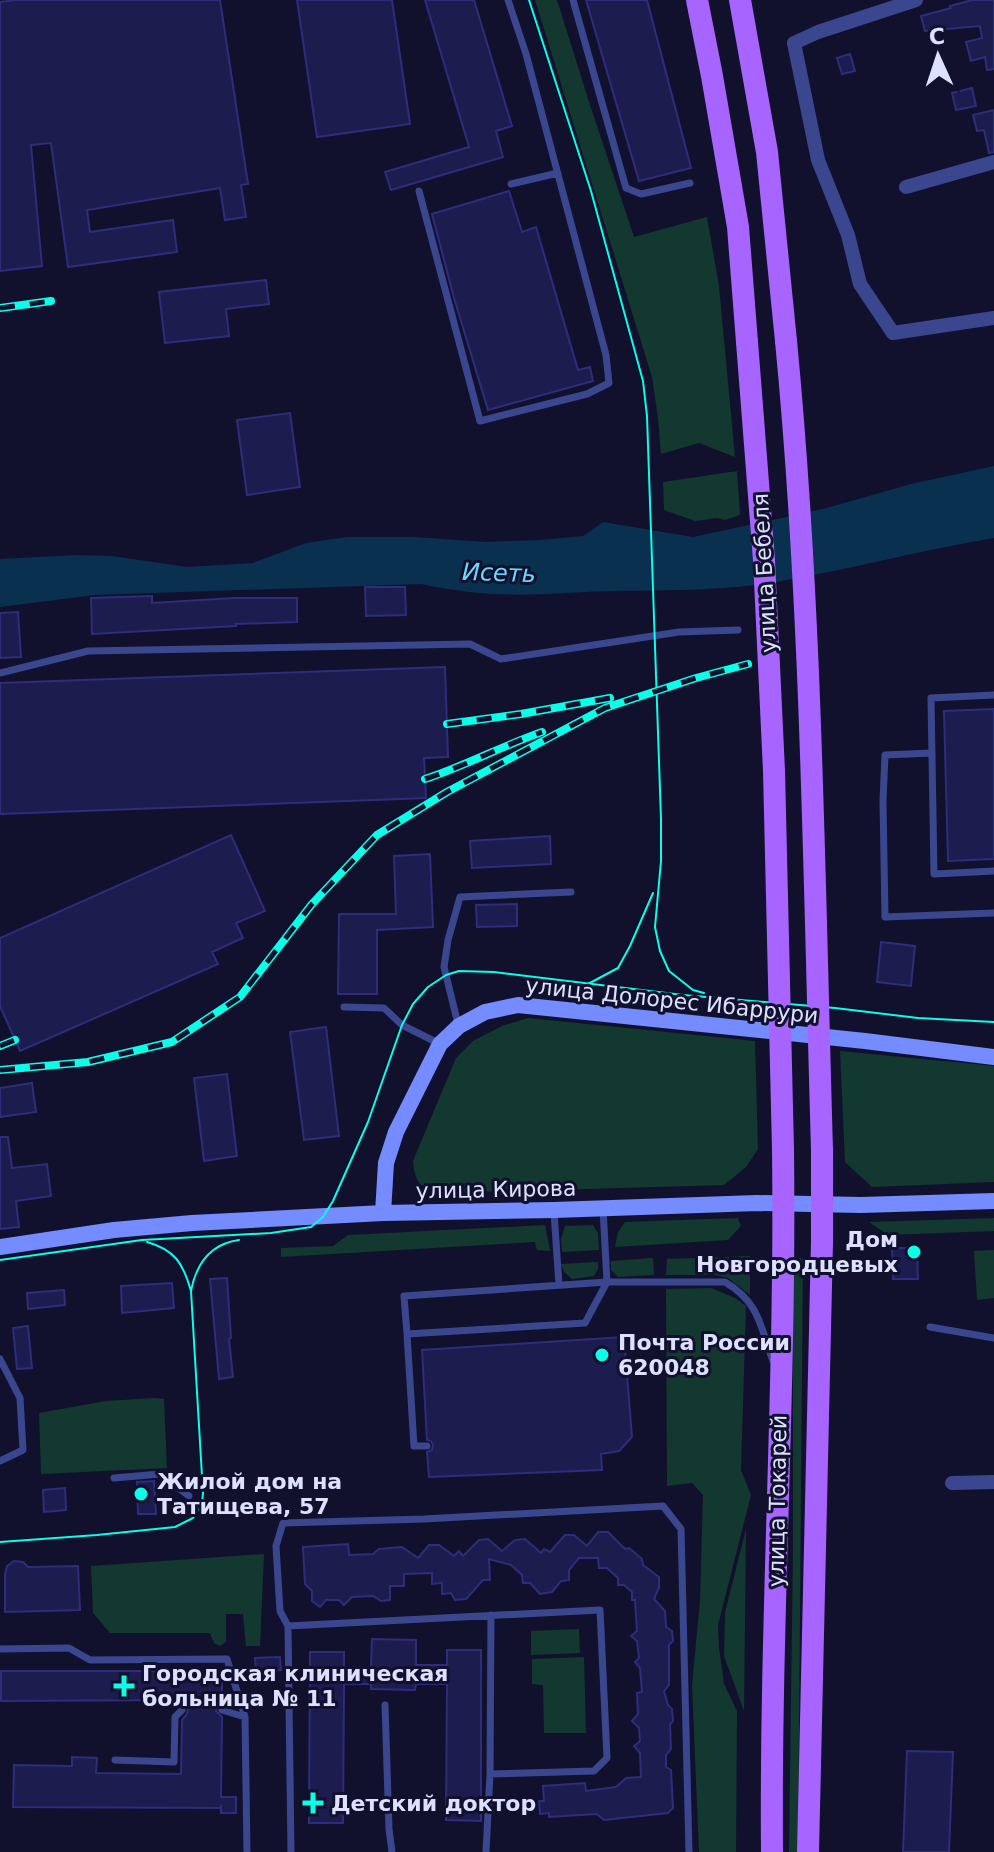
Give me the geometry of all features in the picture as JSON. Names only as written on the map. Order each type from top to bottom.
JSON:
[{"type":"main road","name":"улица Бебеля","points":[[697,0],[738,227],[764,560],[774,756],[783,1150]]},
{"type":"main road","name":"улица Бебеля","points":[[740,0],[767,152],[794,420],[808,667],[822,1150]]},
{"type":"main road","name":"улица Долорес Ибаррури","points":[[383,1213],[386,1163],[396,1132],[440,1044],[459,1026],[485,1012],[518,1005],[994,1057]]},
{"type":"main road","name":"улица Токарей","points":[[772,1852],[771,1740],[783,1150]]},
{"type":"main road","name":"улица Токарей","points":[[808,1852],[822,1150]]},
{"type":"main road","name":"улица Кирова","points":[[0,1247],[114,1230],[192,1223],[383,1213],[994,1201]]},
{"type":"street","points":[[916,0],[794,43],[818,160],[848,235],[860,284],[893,333],[994,318]]},
{"type":"street","points":[[906,187],[994,162]]},
{"type":"street","points":[[952,1483],[994,1482]]},
{"type":"lane","points":[[419,191],[480,421],[587,394],[609,383],[606,355],[526,54],[508,0]]},
{"type":"lane","points":[[573,0],[626,188],[641,194],[690,183]]},
{"type":"lane","points":[[511,184],[558,173]]},
{"type":"lane","points":[[0,673],[88,651],[470,644],[501,659],[679,632],[738,630]]},
{"type":"lane","points":[[994,695],[931,698],[934,874],[994,871]]},
{"type":"lane","points":[[932,753],[885,755],[885,917],[994,913]]},
{"type":"lane","points":[[459,1026],[444,967],[460,897],[571,892]]},
{"type":"lane","points":[[344,1007],[384,1008],[402,1025],[440,1044]]},
{"type":"lane","points":[[407,1334],[585,1323],[607,1282],[603,1208]]},
{"type":"lane","points":[[554,1210],[559,1285]]},
{"type":"lane","points":[[427,1446],[414,1446],[404,1296],[607,1282],[725,1282],[740,1291],[755,1309],[780,1380]]},
{"type":"lane","points":[[930,1327],[994,1338]]},
{"type":"lane","points":[[0,1359],[20,1398],[23,1450],[0,1461]]},
{"type":"lane","points":[[114,1478],[160,1474],[189,1496]]},
{"type":"lane","points":[[291,1852],[288,1626],[280,1611],[276,1546],[283,1523],[663,1506],[681,1529],[689,1852]]},
{"type":"lane","points":[[288,1626],[600,1610],[607,1758],[594,1771],[490,1774]]},
{"type":"lane","points":[[486,1852],[491,1615]]},
{"type":"lane","points":[[0,1649],[69,1648],[90,1660],[227,1659],[245,1717],[247,1852]]},
{"type":"lane","points":[[385,1705],[392,1852]]},
{"type":"lane","points":[[115,1760],[174,1762],[175,1717],[182,1710]]},
{"type":"lane","points":[[222,1710],[245,1717]]},
{"type":"green space","points":[[535,0],[557,0],[634,237],[707,217],[719,286],[735,457],[699,443],[661,454],[652,377]]},
{"type":"green space","points":[[737,471],[740,515],[725,520],[695,521],[664,510],[663,482]]},
{"type":"green space","points":[[528,1018],[755,1041],[758,1149],[746,1167],[724,1185],[443,1193],[429,1190],[420,1184],[415,1175],[413,1161],[456,1058],[473,1041],[502,1026]]},
{"type":"green space","points":[[840,1051],[994,1066],[994,1182],[872,1187],[845,1162]]},
{"type":"green space","points":[[738,1218],[741,1226],[728,1240],[615,1247],[618,1232],[625,1222]]},
{"type":"green space","points":[[994,1218],[994,1231],[888,1235],[869,1222]]},
{"type":"green space","points":[[545,1225],[550,1251],[537,1250],[535,1242],[281,1257],[281,1248],[333,1246],[348,1235]]},
{"type":"green space","points":[[593,1225],[598,1233],[599,1250],[562,1252],[561,1239],[565,1226]]},
{"type":"green space","points":[[994,1250],[994,1298],[977,1300],[974,1251]]},
{"type":"green space","points":[[750,1256],[750,1295],[728,1278],[716,1275],[666,1275],[667,1259]]},
{"type":"green space","points":[[653,1258],[654,1275],[618,1277],[611,1270],[611,1261]]},
{"type":"green space","points":[[803,1258],[798,1852],[789,1852],[793,1259]]},
{"type":"green space","points":[[598,1262],[594,1276],[572,1279],[561,1264]]},
{"type":"green space","points":[[711,1288],[746,1306],[741,1470],[751,1495],[718,1625],[724,1684],[737,1711],[736,1852],[699,1852],[692,1685],[700,1601],[703,1495],[692,1483],[667,1486],[666,1289]]},
{"type":"green space","points":[[164,1399],[167,1468],[41,1474],[39,1413],[106,1401]]},
{"type":"green space","points":[[746,1529],[744,1711],[724,1656],[725,1613]]},
{"type":"green space","points":[[264,1554],[260,1646],[246,1646],[243,1614],[226,1614],[226,1642],[220,1646],[214,1643],[210,1633],[110,1633],[93,1613],[91,1566]]},
{"type":"green space","points":[[579,1629],[580,1653],[531,1655],[531,1631]]},
{"type":"green space","points":[[584,1657],[586,1733],[544,1733],[543,1685],[532,1684],[532,1659]]},
{"type":"water","name":"Исеть","points":[[994,466],[994,538],[755,585],[523,595],[487,594],[421,584],[95,595],[0,607],[0,559],[77,555],[112,556],[187,567],[253,563],[306,543],[347,537],[415,537],[486,542],[539,540],[583,536],[603,522],[693,537],[823,509],[911,484]]},
{"type":"building","points":[[220,0],[248,184],[241,185],[246,217],[225,220],[220,188],[87,210],[90,232],[173,220],[177,252],[68,267],[51,143],[31,145],[42,266],[0,271],[0,2]]},
{"type":"building","points":[[297,0],[392,0],[410,124],[317,137]]},
{"type":"building","points":[[425,0],[474,0],[512,126],[496,131],[503,157],[391,190],[385,172],[469,147]]},
{"type":"building","points":[[586,0],[647,0],[691,168],[639,181]]},
{"type":"building","points":[[972,0],[994,0],[994,69],[987,70],[985,57],[971,61],[966,42],[982,38],[980,26],[925,31],[921,16]]},
{"type":"building","points":[[850,54],[855,71],[842,74],[837,58]]},
{"type":"building","points":[[972,88],[976,106],[956,110],[952,93]]},
{"type":"building","points":[[994,110],[994,152],[989,153],[984,130],[977,131],[973,115]]},
{"type":"building","points":[[509,191],[522,232],[536,227],[578,370],[590,367],[593,381],[488,410],[432,214]]},
{"type":"building","points":[[266,280],[269,304],[226,309],[229,336],[165,343],[159,292]]},
{"type":"building","points":[[290,413],[300,487],[247,495],[237,420]]},
{"type":"building","points":[[365,587],[405,587],[406,615],[366,616]]},
{"type":"building","points":[[152,596],[152,603],[297,598],[297,622],[92,634],[91,598]]},
{"type":"building","points":[[18,612],[21,657],[0,658],[0,613]]},
{"type":"building","points":[[445,667],[448,757],[424,758],[426,798],[0,814],[0,683]]},
{"type":"building","points":[[994,709],[994,859],[948,861],[944,711]]},
{"type":"building","points":[[231,835],[265,911],[236,923],[243,938],[212,952],[218,964],[20,1051],[0,1006],[0,938]]},
{"type":"building","points":[[550,836],[551,864],[472,868],[470,841]]},
{"type":"building","points":[[430,854],[433,927],[377,930],[377,994],[338,994],[339,914],[396,914],[394,856]]},
{"type":"building","points":[[517,904],[517,926],[477,927],[476,905]]},
{"type":"building","points":[[881,942],[915,946],[911,986],[877,982]]},
{"type":"building","points":[[326,1027],[339,1136],[304,1140],[290,1032]]},
{"type":"building","points":[[227,1074],[237,1156],[204,1161],[194,1078]]},
{"type":"building","points":[[32,1083],[36,1112],[0,1117],[0,1088]]},
{"type":"building","points":[[0,1137],[8,1137],[12,1168],[47,1164],[51,1196],[16,1201],[19,1227],[0,1229]]},
{"type":"building","points":[[892,1248],[917,1248],[918,1279],[893,1279]]},
{"type":"building","points":[[227,1278],[233,1377],[219,1379],[210,1279]]},
{"type":"building","points":[[172,1283],[174,1308],[122,1313],[121,1286]]},
{"type":"building","points":[[64,1290],[65,1305],[28,1309],[27,1293]]},
{"type":"building","points":[[28,1326],[32,1368],[17,1369],[13,1328]]},
{"type":"building","points":[[624,1337],[632,1437],[619,1451],[601,1454],[602,1470],[429,1477],[427,1452],[432,1450],[433,1445],[427,1440],[422,1350]]},
{"type":"building","name":"Жилой дом на Татищева, 57","points":[[154,1481],[156,1514],[138,1514],[137,1482]]},
{"type":"building","points":[[65,1488],[66,1510],[44,1512],[43,1490]]},
{"type":"building","points":[[598,1532],[608,1532],[659,1577],[659,1588],[654,1599],[665,1611],[666,1627],[672,1631],[673,1641],[669,1645],[669,1685],[664,1691],[672,1709],[673,1721],[670,1724],[671,1749],[666,1755],[666,1767],[671,1770],[673,1808],[668,1813],[604,1820],[597,1814],[549,1817],[549,1813],[540,1814],[539,1801],[544,1801],[543,1786],[585,1783],[586,1791],[616,1787],[626,1778],[641,1777],[640,1753],[634,1746],[640,1741],[639,1728],[632,1721],[638,1714],[637,1693],[642,1692],[640,1668],[635,1662],[639,1658],[637,1641],[631,1636],[637,1631],[635,1600],[632,1600],[632,1592],[624,1585],[618,1585],[618,1578],[607,1568],[599,1568],[598,1558],[579,1558],[569,1570],[569,1580],[561,1581],[552,1592],[540,1594],[530,1583],[523,1583],[522,1575],[511,1565],[489,1559],[490,1580],[483,1580],[466,1599],[455,1600],[451,1593],[442,1594],[442,1583],[432,1584],[432,1573],[404,1574],[404,1586],[390,1586],[390,1600],[381,1601],[373,1596],[352,1597],[344,1605],[339,1600],[326,1600],[320,1607],[312,1601],[312,1591],[305,1584],[303,1547],[348,1544],[349,1555],[373,1554],[379,1549],[402,1547],[418,1558],[429,1545],[439,1545],[454,1556],[459,1551],[463,1556],[479,1540],[488,1539],[502,1551],[515,1540],[525,1539],[541,1553],[544,1549],[550,1552],[565,1535],[574,1535],[587,1546]]},
{"type":"building","points":[[14,1561],[23,1562],[28,1567],[78,1566],[80,1610],[5,1612],[5,1574],[7,1566]]},
{"type":"building","points":[[372,1639],[416,1640],[416,1665],[447,1665],[447,1650],[481,1650],[481,1821],[446,1820],[447,1684],[416,1684],[415,1690],[371,1689],[371,1684],[344,1684],[343,1823],[309,1823],[310,1652],[344,1652],[344,1667],[371,1667]]},
{"type":"building","points":[[280,1657],[281,1670],[256,1672],[255,1658]]},
{"type":"building","points":[[1,1671],[222,1671],[222,1704],[217,1706],[216,1711],[222,1717],[221,1797],[236,1797],[236,1813],[221,1813],[221,1808],[13,1807],[14,1765],[72,1766],[72,1757],[97,1758],[96,1773],[181,1774],[182,1720],[188,1709],[182,1700],[1,1701]]},
{"type":"building","points":[[907,1751],[953,1752],[949,1852],[903,1852]]},
{"type":"tram line","points":[[529,0],[591,191],[643,381],[647,416],[661,819],[655,927],[660,951],[669,971],[693,990],[704,993]]},
{"type":"tram line","points":[[588,984],[618,968],[653,893]]},
{"type":"tram line","points":[[0,1260],[142,1240],[271,1233],[311,1227],[323,1217],[333,1201],[368,1122],[402,1025],[413,1004],[428,987],[446,975],[459,971],[494,972],[683,995],[918,1018],[994,1022]]},
{"type":"tram line","points":[[191,1291],[206,1257],[220,1246],[239,1240]]},
{"type":"tram line","points":[[0,1542],[175,1527],[193,1518],[202,1504],[191,1291],[176,1259],[165,1249],[147,1242]]},
{"type":"railway","points":[[0,308],[51,301]]},
{"type":"railway","points":[[0,1070],[88,1062],[172,1042],[240,997],[312,904],[377,835],[447,792],[605,708],[748,664]]},
{"type":"railway","points":[[447,724],[610,698]]},
{"type":"railway","points":[[425,779],[542,732]]},
{"type":"railway","points":[[0,1046],[15,1040]]},
{"type":"place","name":"Дом Новгородцевых","points":[[914,1252]]},
{"type":"place","name":"Почта России 620048","points":[[602,1355]]},
{"type":"place","name":"Жилой дом на Татищева, 57","points":[[141,1494]]},
{"type":"place","name":"Городская клиническая больница № 11","points":[[124,1686]]},
{"type":"place","name":"Детский доктор","points":[[313,1803]]}]
